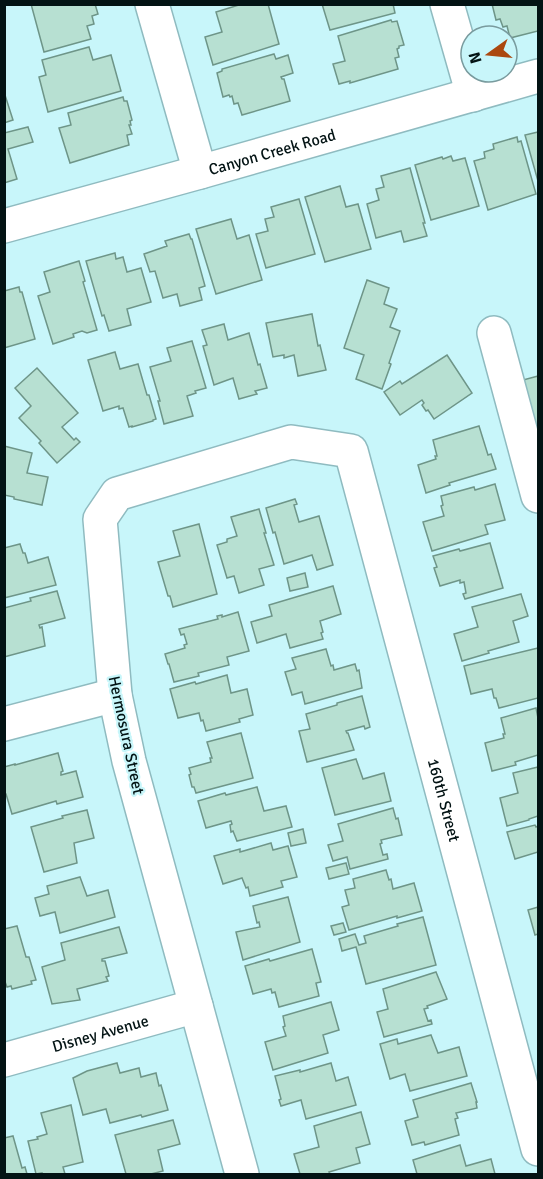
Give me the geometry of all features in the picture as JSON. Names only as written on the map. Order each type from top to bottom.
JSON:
[{"type":"street","points":[[152,4],[200,172]]},
{"type":"street","points":[[447,4],[473,94]]},
{"type":"street","name":"Canyon Creek Road","points":[[4,226],[538,76]]},
{"type":"street","points":[[494,333],[538,496]]},
{"type":"street","name":"Hermosura Street","points":[[242,1174],[129,761],[115,695],[100,519],[117,494],[291,442],[351,451]]},
{"type":"street","name":"160th Street","points":[[351,451],[538,1149]]},
{"type":"street","points":[[4,724],[115,695]]},
{"type":"street","name":"Disney Avenue","points":[[4,1060],[196,1006]]},
{"type":"building","points":[[31,4],[95,4],[98,14],[92,16],[94,24],[87,26],[91,39],[44,52]]},
{"type":"building","points":[[242,4],[268,4],[279,44],[213,65],[205,37],[222,32],[216,12]]},
{"type":"building","points":[[322,4],[393,4],[395,13],[330,30]]},
{"type":"building","points":[[492,4],[538,4],[538,31],[519,36],[519,24],[502,24],[500,19],[496,20]]},
{"type":"building","points":[[391,20],[392,22],[397,21],[404,45],[397,49],[399,57],[395,58],[398,69],[339,84],[333,64],[345,61],[338,36]]},
{"type":"building","points":[[89,47],[93,60],[111,55],[121,91],[48,112],[39,77],[46,75],[42,60]]},
{"type":"building","points":[[274,54],[276,59],[288,55],[293,73],[281,77],[284,79],[290,101],[242,115],[238,103],[234,104],[232,96],[223,97],[217,73],[222,69]]},
{"type":"building","points":[[4,92],[13,120],[4,123]]},
{"type":"building","points":[[123,97],[124,101],[127,101],[132,120],[129,125],[132,134],[127,135],[129,145],[70,163],[59,128],[71,125],[68,113]]},
{"type":"building","points":[[28,127],[33,142],[8,149],[17,179],[4,183],[4,133]]},
{"type":"building","points":[[538,132],[538,181],[525,135]]},
{"type":"building","points":[[517,137],[518,142],[521,141],[536,194],[488,210],[474,161],[485,158],[484,152],[494,149],[493,144]]},
{"type":"building","points":[[451,156],[453,161],[465,158],[479,206],[431,220],[415,165]]},
{"type":"building","points":[[410,168],[427,236],[404,242],[401,231],[376,238],[367,204],[379,200],[376,189],[384,187],[381,176]]},
{"type":"building","points":[[340,186],[346,207],[358,204],[371,249],[325,262],[305,197]]},
{"type":"building","points":[[299,199],[315,254],[266,268],[256,234],[268,231],[265,219],[274,217],[271,207]]},
{"type":"building","points":[[231,219],[237,239],[249,235],[262,280],[216,294],[196,229]]},
{"type":"building","points":[[189,234],[205,286],[199,288],[202,300],[180,306],[177,294],[163,298],[155,271],[150,272],[144,254],[167,246],[165,241]]},
{"type":"building","points":[[115,253],[116,259],[123,257],[127,272],[141,268],[151,302],[127,309],[131,325],[109,331],[104,315],[102,316],[86,261]]},
{"type":"building","points":[[79,261],[97,330],[87,333],[82,331],[73,334],[74,337],[53,344],[38,296],[50,292],[44,272]]},
{"type":"building","points":[[367,280],[389,288],[384,304],[397,309],[390,327],[400,331],[382,389],[356,379],[364,355],[344,348]]},
{"type":"building","points":[[19,287],[35,339],[4,348],[4,291]]},
{"type":"building","points":[[312,314],[318,346],[320,345],[326,370],[298,376],[294,355],[284,358],[284,355],[273,357],[266,323]]},
{"type":"building","points":[[224,324],[228,340],[249,333],[267,388],[255,391],[257,394],[239,399],[233,378],[214,385],[203,346],[207,345],[202,330]]},
{"type":"building","points":[[192,341],[206,388],[187,396],[193,416],[164,424],[150,367],[171,361],[167,348]]},
{"type":"building","points":[[115,352],[120,369],[138,364],[156,419],[153,421],[129,427],[123,408],[119,409],[119,406],[103,411],[88,360]]},
{"type":"building","points":[[447,355],[472,393],[434,419],[422,405],[424,403],[422,400],[400,415],[384,392],[400,381],[402,384]]},
{"type":"building","points":[[37,368],[78,413],[62,427],[74,440],[76,438],[80,442],[57,463],[39,443],[41,441],[19,418],[31,406],[15,388]]},
{"type":"building","points":[[538,376],[538,437],[523,380]]},
{"type":"building","points":[[479,426],[488,455],[491,454],[496,469],[449,483],[450,485],[426,493],[418,465],[436,459],[433,440]]},
{"type":"building","points":[[4,446],[32,453],[27,473],[48,477],[42,505],[4,495]]},
{"type":"building","points":[[495,484],[505,520],[485,525],[488,534],[432,551],[423,522],[444,516],[441,496]]},
{"type":"building","points":[[295,499],[297,504],[294,505],[299,522],[319,516],[333,565],[317,570],[312,555],[284,564],[266,508]]},
{"type":"building","points":[[259,509],[274,565],[259,569],[264,585],[239,593],[234,576],[227,578],[217,545],[237,536],[231,517]]},
{"type":"building","points":[[199,524],[217,594],[173,607],[158,562],[180,556],[173,531]]},
{"type":"building","points":[[490,543],[503,588],[465,599],[464,582],[460,583],[460,580],[440,586],[433,556]]},
{"type":"building","points":[[20,544],[28,563],[48,557],[56,585],[4,598],[4,548]]},
{"type":"building","points":[[305,573],[308,587],[290,591],[287,578]]},
{"type":"building","points":[[333,586],[341,614],[320,621],[323,639],[290,648],[286,634],[257,643],[251,622],[272,616],[269,605]]},
{"type":"building","points":[[57,591],[65,618],[39,625],[40,628],[42,627],[45,646],[4,657],[4,608]]},
{"type":"building","points":[[521,594],[528,616],[513,621],[519,642],[462,661],[454,634],[478,627],[472,607]]},
{"type":"building","points":[[238,612],[249,651],[227,657],[229,665],[174,682],[165,654],[185,648],[184,645],[187,644],[184,634],[181,635],[179,629],[218,619],[217,616],[222,615],[222,617]]},
{"type":"building","points":[[538,648],[538,698],[499,708],[492,689],[471,694],[464,666]]},
{"type":"building","points":[[326,649],[334,670],[355,664],[357,671],[359,670],[362,688],[305,704],[302,692],[292,695],[285,672],[296,669],[292,658]]},
{"type":"building","points":[[227,675],[231,693],[247,689],[253,715],[239,719],[240,722],[206,731],[199,713],[178,718],[170,689]]},
{"type":"building","points":[[362,696],[370,727],[365,729],[364,726],[346,731],[354,750],[307,762],[299,731],[310,729],[306,714]]},
{"type":"building","points":[[536,708],[538,755],[515,762],[516,765],[492,771],[485,743],[504,738],[501,718]]},
{"type":"building","points":[[241,733],[253,778],[196,793],[192,787],[189,768],[211,762],[207,742]]},
{"type":"building","points":[[58,753],[63,771],[61,775],[76,771],[83,797],[57,804],[56,801],[12,814],[6,794],[4,794],[4,767]]},
{"type":"building","points":[[356,759],[363,779],[384,773],[391,801],[335,815],[322,768]]},
{"type":"building","points":[[538,767],[538,816],[507,826],[500,798],[518,793],[513,773]]},
{"type":"building","points":[[257,787],[264,811],[286,806],[292,827],[237,841],[233,831],[231,832],[231,821],[206,828],[198,801]]},
{"type":"building","points":[[393,808],[402,835],[381,840],[383,855],[387,854],[388,859],[350,869],[347,857],[333,861],[328,845],[343,841],[338,824]]},
{"type":"building","points":[[87,810],[94,838],[74,843],[77,863],[44,872],[31,827]]},
{"type":"building","points":[[538,826],[538,852],[515,859],[507,832]]},
{"type":"building","points":[[303,829],[306,843],[291,846],[288,833]]},
{"type":"building","points":[[271,843],[273,850],[288,846],[297,877],[281,881],[283,887],[250,896],[248,887],[246,888],[242,878],[223,884],[214,856],[240,849],[240,852]]},
{"type":"building","points":[[346,863],[349,874],[329,879],[326,868]]},
{"type":"building","points":[[386,870],[393,889],[414,883],[422,911],[349,930],[342,907],[349,905],[345,890],[355,888],[353,879]]},
{"type":"building","points":[[80,877],[87,896],[108,890],[115,917],[60,933],[55,912],[40,916],[35,898],[49,894],[47,886]]},
{"type":"building","points":[[288,897],[300,942],[243,960],[236,932],[260,927],[253,906]]},
{"type":"building","points":[[538,907],[538,934],[535,935],[528,910]]},
{"type":"building","points":[[423,917],[436,965],[366,984],[356,947],[342,951],[339,939],[355,934],[359,945],[366,943],[364,936]]},
{"type":"building","points":[[343,923],[346,932],[334,935],[331,926]]},
{"type":"building","points":[[17,926],[36,980],[31,981],[32,984],[12,989],[11,986],[7,987],[4,979],[4,929]]},
{"type":"building","points":[[119,927],[127,953],[102,959],[105,961],[108,981],[77,989],[80,1000],[52,1004],[42,967],[65,960],[61,943]]},
{"type":"building","points":[[312,949],[321,982],[316,983],[319,996],[279,1007],[275,992],[272,993],[271,989],[253,994],[245,966]]},
{"type":"building","points":[[436,972],[447,999],[424,1009],[428,1021],[431,1020],[432,1024],[384,1037],[377,1012],[388,1009],[383,989]]},
{"type":"building","points":[[331,1002],[339,1030],[323,1035],[328,1053],[273,1070],[265,1042],[286,1036],[283,1016]]},
{"type":"building","points":[[431,1035],[438,1053],[459,1047],[467,1076],[410,1091],[405,1074],[390,1079],[380,1044],[397,1039],[398,1044]]},
{"type":"building","points":[[117,1063],[120,1073],[139,1068],[141,1077],[156,1073],[168,1110],[110,1123],[106,1109],[83,1115],[73,1078],[87,1071]]},
{"type":"building","points":[[331,1063],[336,1081],[348,1077],[356,1105],[306,1119],[301,1100],[281,1106],[275,1076]]},
{"type":"building","points":[[471,1083],[477,1108],[456,1113],[458,1118],[455,1119],[459,1135],[425,1145],[424,1142],[412,1145],[405,1121],[418,1117],[413,1100]]},
{"type":"building","points":[[71,1105],[83,1162],[63,1167],[65,1174],[36,1174],[28,1141],[47,1134],[41,1113]]},
{"type":"building","points":[[361,1112],[370,1144],[356,1148],[360,1163],[329,1172],[330,1174],[300,1174],[294,1154],[319,1147],[314,1126]]},
{"type":"building","points":[[173,1120],[180,1144],[158,1150],[163,1171],[151,1174],[126,1174],[115,1135]]},
{"type":"building","points":[[13,1136],[22,1168],[25,1167],[27,1174],[4,1174],[4,1138]]},
{"type":"building","points":[[460,1145],[466,1166],[491,1159],[495,1174],[417,1174],[413,1160]]}]
